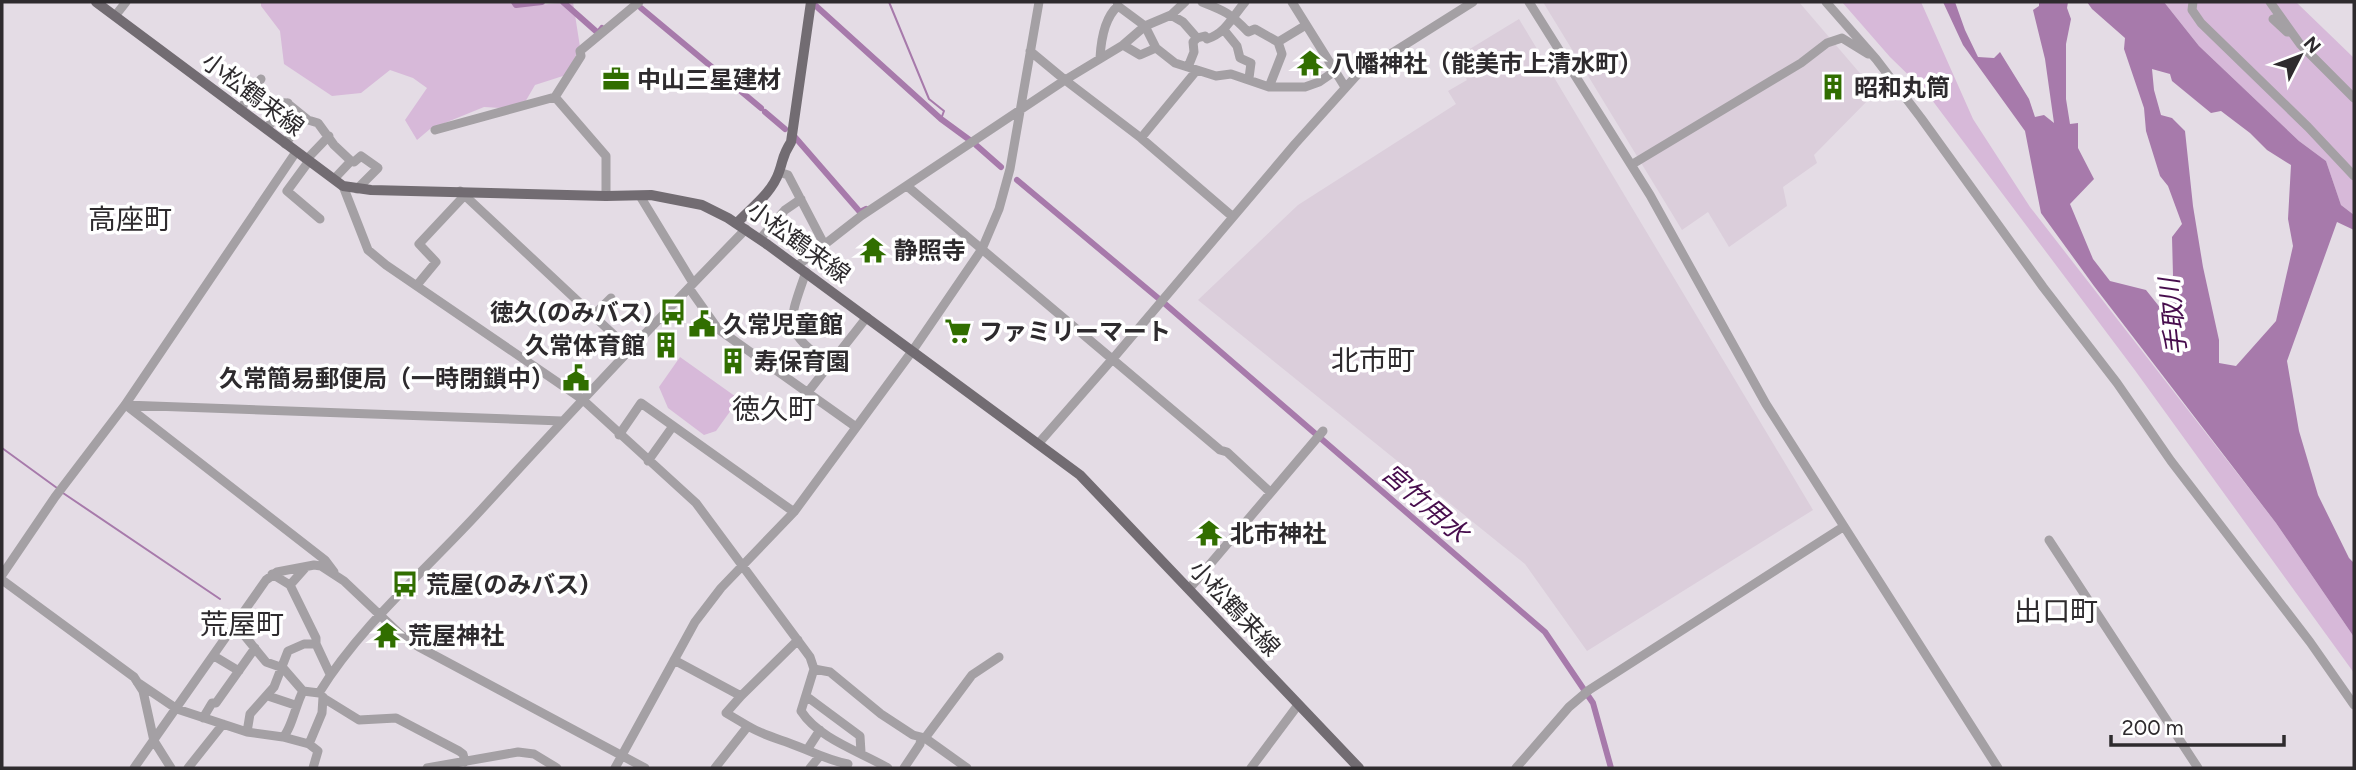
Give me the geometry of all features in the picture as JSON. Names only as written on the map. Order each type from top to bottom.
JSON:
[{"type":"main road","name":"小松鶴来線","points":[[96,2],[308,161],[339,182],[357,189],[462,194],[652,195],[702,205],[741,226],[1080,475],[1359,768]]},
{"type":"main road","points":[[741,226],[769,190],[779,173],[782,156],[791,142],[811,5]]},
{"type":"street","points":[[114,16],[126,2]]},
{"type":"street","points":[[435,130],[555,97],[581,56],[580,51],[639,2]]},
{"type":"street","points":[[615,768],[707,605],[794,512],[982,249],[1003,198],[1039,2]]},
{"type":"street","points":[[830,365],[802,345],[791,327],[801,269],[824,244],[861,216],[1065,80],[1123,45],[1145,26],[1171,15],[1185,2]]},
{"type":"street","points":[[1202,2],[1218,6],[1248,32],[1255,29],[1278,43],[1282,54],[1269,87]]},
{"type":"street","points":[[1197,37],[1205,36],[1207,39],[1218,35],[1245,2]]},
{"type":"street","points":[[1292,2],[1345,87]]},
{"type":"street","points":[[1038,443],[1345,87],[1378,61],[1473,2]]},
{"type":"street","points":[[1529,2],[1650,195],[1766,404],[1998,768]]},
{"type":"street","points":[[1826,2],[1876,59],[2187,481],[2310,642],[2354,705]]},
{"type":"street","points":[[2193,2],[2192,10],[2201,23],[2299,118],[2354,176]]},
{"type":"street","points":[[2270,2],[2300,44]]},
{"type":"street","points":[[1100,58],[1101,36],[1111,12],[1118,4],[1145,26],[1156,48],[1175,63],[1192,69],[1216,76],[1231,74],[1249,78],[1269,87],[1304,87],[1320,82],[1335,72]]},
{"type":"street","points":[[1171,15],[1183,22],[1197,37]]},
{"type":"street","points":[[2273,19],[2354,98]]},
{"type":"street","points":[[1278,43],[1306,25]]},
{"type":"street","points":[[1224,30],[1237,46],[1240,58],[1251,63],[1249,78]]},
{"type":"street","points":[[1142,138],[1192,69],[1194,40],[1197,37]]},
{"type":"street","points":[[1631,165],[1801,63],[1827,43],[1842,38],[1876,59]]},
{"type":"street","points":[[1123,45],[1140,55],[1156,48]]},
{"type":"street","points":[[1030,51],[1142,138],[1233,217]]},
{"type":"street","points":[[240,110],[261,79]]},
{"type":"street","points":[[253,92],[273,102],[288,103],[305,118],[318,123],[351,161]]},
{"type":"street","points":[[555,97],[606,156],[606,196]]},
{"type":"street","points":[[265,130],[288,103]]},
{"type":"street","points":[[285,144],[305,118]]},
{"type":"street","points":[[320,219],[287,191],[328,136]]},
{"type":"street","points":[[171,768],[153,741],[147,705],[137,682],[127,671],[2,578],[55,497],[125,405],[296,152]]},
{"type":"street","points":[[351,161],[354,162],[361,156],[378,168],[357,189]]},
{"type":"street","points":[[351,161],[339,182],[368,250],[582,399],[696,503],[810,657],[814,669],[801,711],[820,730],[888,768]]},
{"type":"street","points":[[779,173],[788,175],[824,244]]},
{"type":"street","points":[[907,186],[1220,450],[1227,452],[1270,492]]},
{"type":"street","points":[[417,285],[436,262],[419,244],[462,194],[629,349]]},
{"type":"street","points":[[640,196],[718,329],[856,427]]},
{"type":"street","points":[[760,239],[785,210],[801,199]]},
{"type":"street","points":[[309,744],[322,713],[322,696],[330,674],[352,646],[691,285],[741,226]]},
{"type":"street","points":[[593,316],[611,298]]},
{"type":"street","points":[[808,392],[867,317]]},
{"type":"street","points":[[619,435],[641,403],[794,512]]},
{"type":"street","points":[[125,405],[562,421]]},
{"type":"street","points":[[125,405],[325,559],[335,574]]},
{"type":"street","points":[[648,461],[673,426]]},
{"type":"street","points":[[1189,589],[1323,431]]},
{"type":"street","points":[[1516,768],[1569,706],[1585,693],[1843,527]]},
{"type":"street","points":[[2049,540],[2198,768]]},
{"type":"street","points":[[290,585],[306,566]]},
{"type":"street","points":[[134,768],[272,574],[306,566],[321,566],[335,574],[418,648],[645,768]]},
{"type":"street","points":[[272,574],[290,585],[330,674]]},
{"type":"street","points":[[235,624],[266,662],[283,668],[303,691],[322,696],[359,720],[396,718],[459,751],[465,762]]},
{"type":"street","points":[[798,639],[726,713],[765,736],[847,766],[858,752],[860,736],[806,696]]},
{"type":"street","points":[[247,732],[250,714],[268,696],[283,668],[288,651],[304,643],[316,643]]},
{"type":"street","points":[[203,718],[255,648]]},
{"type":"street","points":[[214,656],[239,671]]},
{"type":"street","points":[[904,768],[923,738],[972,675],[999,657]]},
{"type":"street","points":[[674,660],[741,696]]},
{"type":"street","points":[[814,669],[830,672],[881,714],[967,768]]},
{"type":"street","points":[[137,682],[177,709],[247,732],[309,744],[318,751],[313,768]]},
{"type":"street","points":[[283,737],[289,732],[295,705],[303,691]]},
{"type":"street","points":[[268,696],[295,705]]},
{"type":"street","points":[[1251,768],[1298,705]]},
{"type":"street","points":[[188,768],[223,724]]},
{"type":"street","points":[[715,768],[747,726]]},
{"type":"street","points":[[807,750],[820,730]]},
{"type":"street","points":[[427,768],[518,752],[534,754],[558,768]]},
{"type":"street","points":[[810,768],[819,757]]},
{"type":"shaded area","points":[[261,2],[519,2],[524,6],[573,2],[580,47],[566,75],[535,85],[521,109],[484,107],[430,129],[417,140],[405,120],[427,88],[413,78],[390,70],[361,93],[332,96],[284,64],[280,31],[261,6]]},
{"type":"shaded area","points":[[1543,2],[1799,2],[1876,92],[1814,155],[1817,163],[1783,187],[1787,206],[1729,247],[1708,212],[1682,230]]},
{"type":"shaded area","points":[[1842,2],[1921,2],[1973,119],[2030,207],[2276,523],[2354,637],[2354,673],[2134,369],[1926,92],[1890,57]]},
{"type":"shaded area","points":[[2164,2],[2296,2],[2354,58],[2354,215],[2341,205],[2326,161],[2299,141],[2199,46]]},
{"type":"shaded area","points":[[1519,19],[1813,510],[1587,651],[1525,564],[1198,300],[1298,205],[1456,104],[1448,91],[1467,80],[1455,58]]},
{"type":"shaded area","points":[[680,357],[739,399],[716,431],[704,435],[668,408],[659,387]]},
{"type":"water","name":"手取川","points":[[1943,2],[1955,2],[1978,57],[1994,58],[2000,52],[2029,99],[2035,117],[2044,115],[2054,123],[2045,59],[2033,10],[2039,6],[2039,2],[2068,2],[2071,19],[2066,44],[2066,99],[2070,124],[2078,123],[2078,148],[2094,179],[2070,204],[2093,259],[2110,281],[2146,290],[2166,315],[2173,275],[2172,237],[2182,224],[2168,186],[2160,176],[2146,131],[2144,108],[2124,49],[2125,38],[2087,2],[2164,2],[2199,46],[2299,141],[2326,161],[2341,205],[2354,215],[2354,230],[2337,222],[2287,361],[2299,431],[2318,495],[2354,563],[2354,637],[2276,523],[2041,213],[2025,131],[1963,45]],"holes":[[[2152,69],[2170,74],[2172,81],[2211,113],[2221,111],[2267,150],[2291,165],[2288,219],[2293,246],[2276,321],[2236,366],[2219,363],[2219,340],[2193,206],[2185,131],[2172,118],[2161,115],[2154,90]]]},
{"type":"waterway","points":[[514,2],[516,5],[542,2]]},
{"type":"waterway","points":[[563,2],[598,33],[602,28]]},
{"type":"waterway","points":[[889,2],[929,99],[944,111],[941,119]]},
{"type":"waterway","points":[[816,6],[941,119],[971,141]]},
{"type":"waterway","points":[[641,8],[761,108]]},
{"type":"waterway","points":[[765,112],[785,129]]},
{"type":"waterway","points":[[794,136],[860,212],[866,209]]},
{"type":"waterway","points":[[976,145],[1001,167]]},
{"type":"waterway","points":[[1017,180],[1158,298]]},
{"type":"waterway","name":"宮竹用水","points":[[1164,303],[1545,632],[1593,703],[1611,768]]},
{"type":"waterway","points":[[2,448],[57,488]]},
{"type":"waterway","points":[[63,493],[220,599]]},
{"type":"place","name":"八幡神社（能美市上清水町）","points":[[1310,63]]},
{"type":"place","name":"中山三星建材","points":[[616,79]]},
{"type":"place","name":"昭和丸筒","points":[[1833,87]]},
{"type":"place","name":"静照寺","points":[[873,250]]},
{"type":"place","name":"徳久(のみバス)","points":[[673,312]]},
{"type":"place","name":"久常児童館","points":[[702,324]]},
{"type":"place","name":"ファミリーマート","points":[[958,331]]},
{"type":"place","name":"久常体育館","points":[[666,345]]},
{"type":"place","name":"寿保育園","points":[[733,361]]},
{"type":"place","name":"久常簡易郵便局（一時閉鎖中）","points":[[576,378]]},
{"type":"place","name":"北市神社","points":[[1209,533]]},
{"type":"place","name":"荒屋(のみバス)","points":[[405,584]]},
{"type":"place","name":"荒屋神社","points":[[387,635]]},
{"type":"district","name":"高座町","points":[[130,219]]},
{"type":"district","name":"北市町","points":[[1373,360]]},
{"type":"district","name":"徳久町","points":[[774,409]]},
{"type":"district","name":"出口町","points":[[2056,611]]},
{"type":"district","name":"荒屋町","points":[[242,624]]}]
